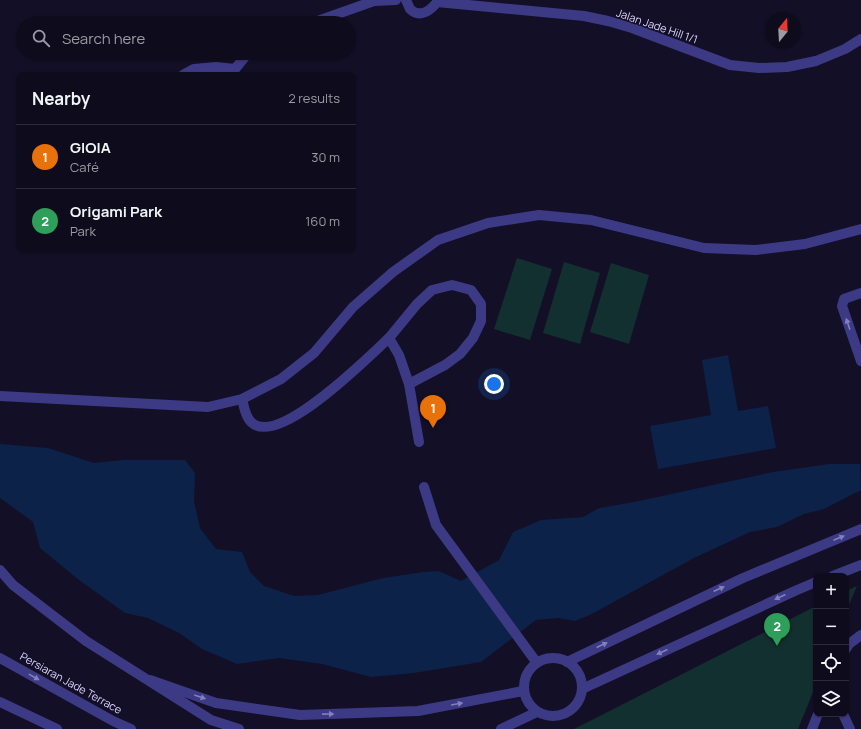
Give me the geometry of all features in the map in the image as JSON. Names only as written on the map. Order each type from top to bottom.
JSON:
[{"type":"street","points":[[332,16],[374,1],[396,0]]},
{"type":"street","points":[[406,0],[410,9],[418,13],[426,13],[433,8],[437,1]]},
{"type":"street","name":"Jalan Jade Hill 1/1","points":[[437,1],[584,16],[632,28],[730,65],[759,68],[787,67],[816,61],[845,49],[861,39]]},
{"type":"street","points":[[188,72],[194,69],[216,67],[234,72],[243,60]]},
{"type":"street","points":[[0,396],[208,407],[242,399],[281,379],[314,352],[354,307],[393,272],[438,240],[488,223],[539,216],[591,220],[704,248],[756,250],[805,244],[861,229]]},
{"type":"street","points":[[242,399],[246,413],[251,422],[260,427],[273,426],[283,422],[307,409],[346,377],[389,338],[417,304],[432,290],[452,285],[471,290],[481,304],[482,321],[473,338],[460,354],[445,365],[409,384]]},
{"type":"street","points":[[861,293],[844,298],[842,306],[861,361]]},
{"type":"street","points":[[389,338],[399,356],[409,384],[419,442]]},
{"type":"street","points":[[424,486],[436,525],[537,663]]},
{"type":"street","points":[[567,662],[743,578],[861,529]]},
{"type":"street","points":[[841,573],[861,565]]},
{"type":"street","points":[[0,570],[13,585],[86,641],[150,680],[211,720],[239,729]]},
{"type":"street","points":[[582,689],[813,583]]},
{"type":"street","points":[[848,645],[861,635]]},
{"type":"street","name":"Persiaran Jade Terrace","points":[[0,658],[106,717],[131,729]]},
{"type":"street","points":[[551,658],[567,662],[575,669],[581,678],[582,689],[579,701],[571,710],[560,716],[548,717],[537,712],[528,704],[523,691],[524,680],[528,670],[537,663],[544,659],[551,658]]},
{"type":"street","points":[[150,680],[216,703],[300,715],[418,711],[523,691]]},
{"type":"street","points":[[0,702],[57,729]]},
{"type":"street","points":[[501,729],[537,712]]},
{"type":"street","points":[[812,729],[817,717]]},
{"type":"street","points":[[844,717],[850,729]]},
{"type":"green space","points":[[517,258],[552,269],[530,340],[494,329]]},
{"type":"green space","points":[[564,262],[600,273],[580,344],[543,333]]},
{"type":"green space","points":[[611,263],[649,275],[629,344],[590,332]]},
{"type":"green space","points":[[857,586],[849,605],[849,590]]},
{"type":"green space","points":[[813,608],[813,692],[798,729],[574,729]]},
{"type":"water","points":[[728,355],[738,411],[768,406],[776,448],[658,469],[650,426],[711,415],[702,360]]},
{"type":"water","points":[[0,444],[48,448],[94,463],[123,460],[185,460],[195,473],[194,501],[200,528],[216,549],[242,552],[250,572],[264,586],[294,596],[318,595],[383,578],[423,572],[439,571],[461,581],[499,560],[513,532],[541,520],[583,517],[599,508],[634,502],[773,472],[829,464],[860,464],[861,490],[824,509],[804,514],[777,527],[750,532],[694,558],[590,615],[575,621],[559,618],[536,620],[481,662],[414,673],[371,677],[322,664],[279,658],[237,664],[202,649],[179,633],[148,618],[125,613],[79,580],[40,548],[33,522],[0,498]]},
{"type":"place","name":"GIOIA","points":[[433,428]]},
{"type":"place","name":"Origami Park","points":[[777,646]]}]
